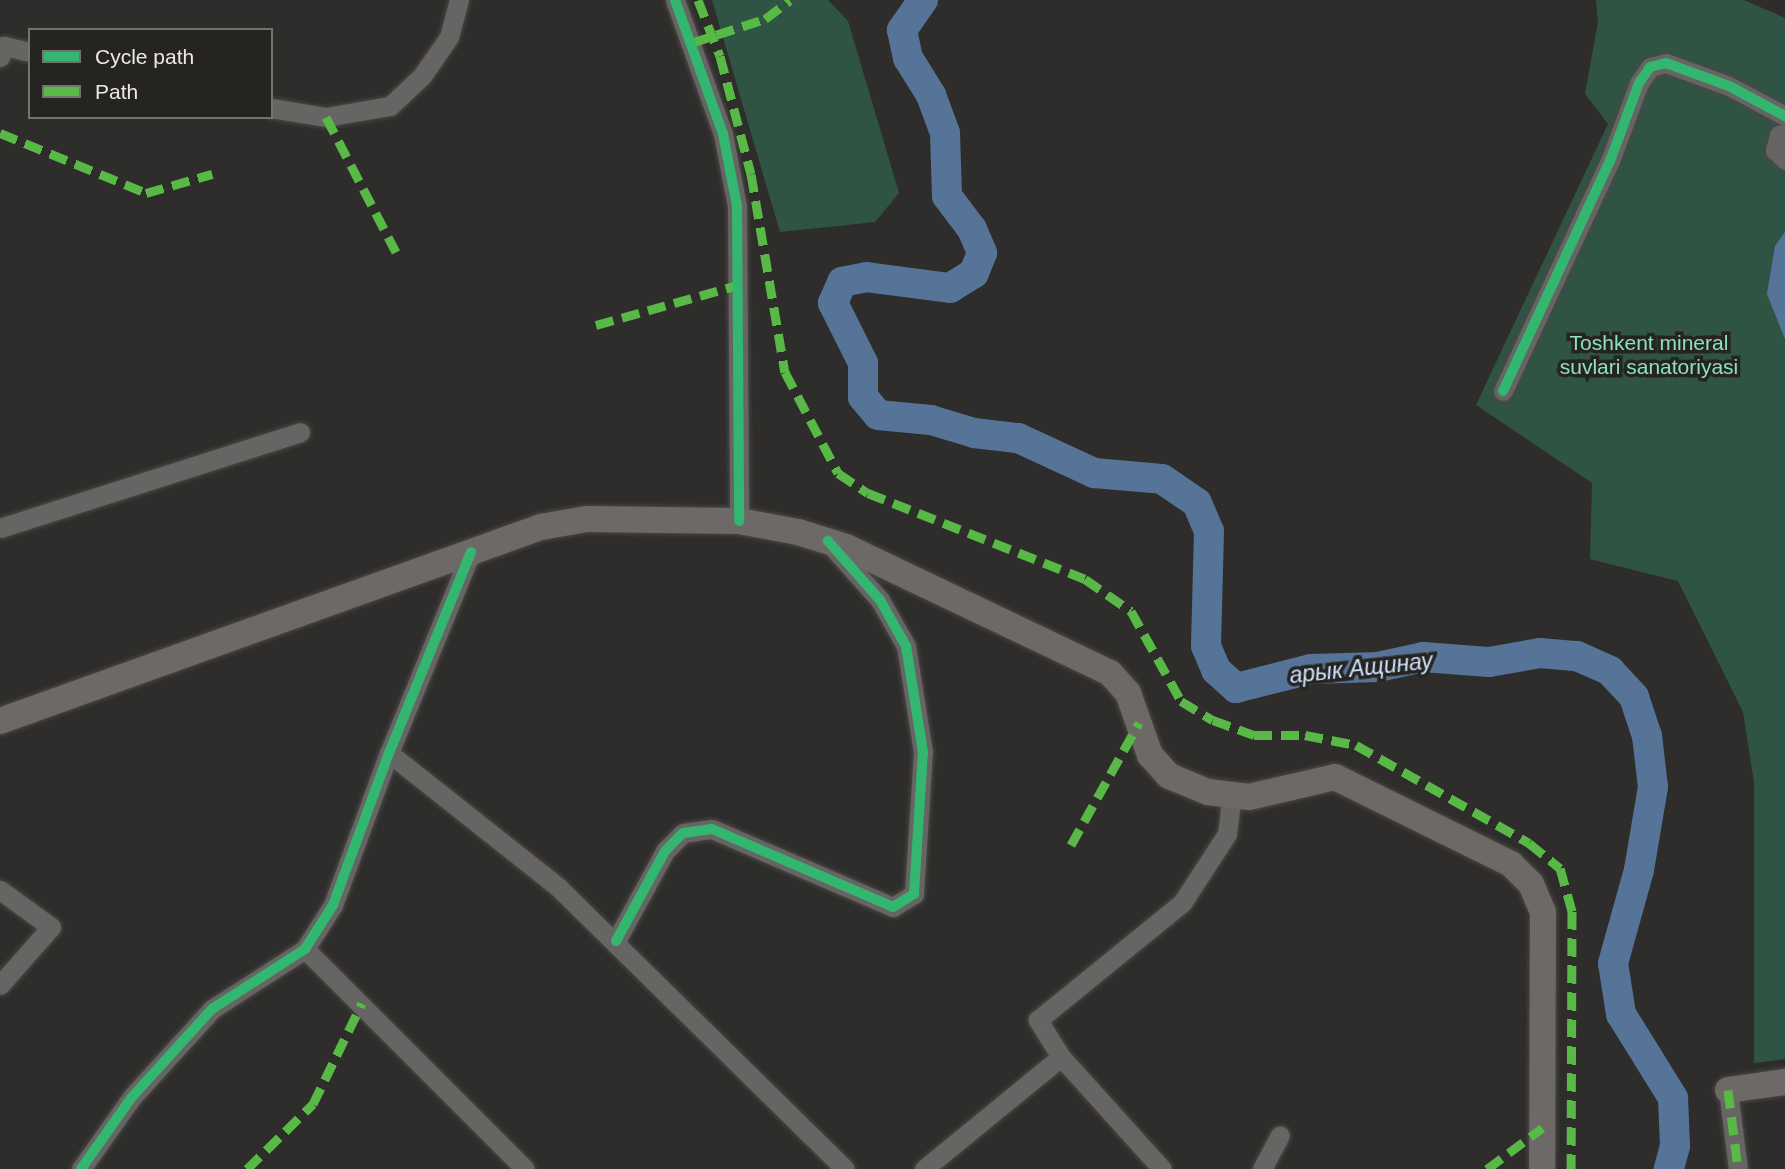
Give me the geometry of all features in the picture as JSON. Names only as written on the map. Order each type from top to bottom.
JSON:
[{"type":"main road","points":[[0,721],[541,527],[587,519],[739,521],[828,541],[1110,673],[1128,693],[1150,755],[1169,776],[1208,792],[1249,797],[1335,777],[1511,864],[1531,884],[1543,912],[1542,1169]]},
{"type":"main road","points":[[1728,1090],[1785,1082]]},
{"type":"street","points":[[273,108],[326,117],[390,106],[422,76],[449,37],[459,0]]},
{"type":"street","points":[[675,0],[723,134],[737,206],[739,521]]},
{"type":"street","points":[[0,57],[4,46],[28,52]]},
{"type":"street","points":[[1503,391],[1610,161],[1639,83],[1650,67],[1665,63],[1729,86],[1785,116]]},
{"type":"street","points":[[1785,133],[1779,135],[1775,150],[1785,160]]},
{"type":"street","points":[[0,528],[300,432]]},
{"type":"street","points":[[616,941],[665,851],[683,834],[712,829],[893,907],[914,894],[923,752],[906,646],[880,600],[828,541]]},
{"type":"street","points":[[80,1169],[132,1097],[212,1009],[305,949],[333,905],[389,753],[471,552]]},
{"type":"street","points":[[389,753],[480,822],[616,941],[845,1169]]},
{"type":"street","points":[[1162,1169],[1061,1057],[1038,1020],[1182,903],[1227,834],[1232,795]]},
{"type":"street","points":[[0,890],[51,927],[0,985]]},
{"type":"street","points":[[305,949],[519,1167]]},
{"type":"street","points":[[923,1169],[1061,1057]]},
{"type":"street","points":[[1728,1090],[1738,1169]]},
{"type":"street","points":[[1262,1169],[1280,1135]]},
{"type":"green space","points":[[712,0],[828,0],[848,21],[899,193],[875,222],[780,232]]},
{"type":"green space","name":"Toshkent mineral suvlari sanatoriyasi","points":[[1596,0],[1744,0],[1785,18],[1785,1059],[1754,1063],[1754,782],[1743,712],[1678,581],[1590,559],[1592,483],[1476,405],[1608,124],[1585,94],[1598,22]]},
{"type":"water","points":[[1785,232],[1785,339],[1767,294],[1775,246]]},
{"type":"waterway","name":"арык Ащинау","points":[[923,0],[902,30],[908,58],[931,95],[945,133],[947,196],[972,229],[982,253],[974,273],[950,288],[867,277],[842,282],[833,303],[863,363],[863,397],[878,415],[931,420],[974,433],[1018,438],[1094,473],[1162,479],[1197,503],[1209,531],[1206,646],[1216,670],[1236,688],[1311,669],[1378,667],[1423,657],[1489,662],[1540,653],[1577,656],[1610,671],[1634,697],[1647,736],[1653,787],[1639,870],[1613,963],[1621,1014],[1673,1098],[1675,1146],[1669,1169]]},
{"type":"marked path","points":[[698,0],[720,56],[751,174],[785,372],[838,473],[868,493],[1085,579],[1131,611],[1181,701],[1213,720],[1254,735],[1305,735],[1356,745],[1529,843],[1560,868],[1572,911],[1571,1169]]},
{"type":"marked path","points":[[691,43],[765,19],[790,0]]},
{"type":"marked path","points":[[326,117],[396,252]]},
{"type":"marked path","points":[[0,133],[146,193],[212,174]]},
{"type":"marked path","points":[[596,325],[738,285]]},
{"type":"marked path","points":[[1071,845],[1139,723]]},
{"type":"marked path","points":[[247,1169],[313,1104],[362,1003]]},
{"type":"marked path","points":[[1728,1090],[1738,1169]]},
{"type":"marked path","points":[[1487,1169],[1542,1128]]},
{"type":"cycle path","points":[[675,0],[723,134],[737,206],[739,521]]},
{"type":"cycle path","points":[[1503,391],[1610,161],[1639,83],[1650,67],[1666,63],[1729,86],[1785,116]]},
{"type":"cycle path","points":[[616,941],[665,851],[683,833],[712,829],[893,907],[914,894],[923,752],[906,646],[880,600],[828,541]]},
{"type":"cycle path","points":[[81,1169],[132,1097],[212,1009],[305,949],[333,905],[389,753],[471,552]]}]
